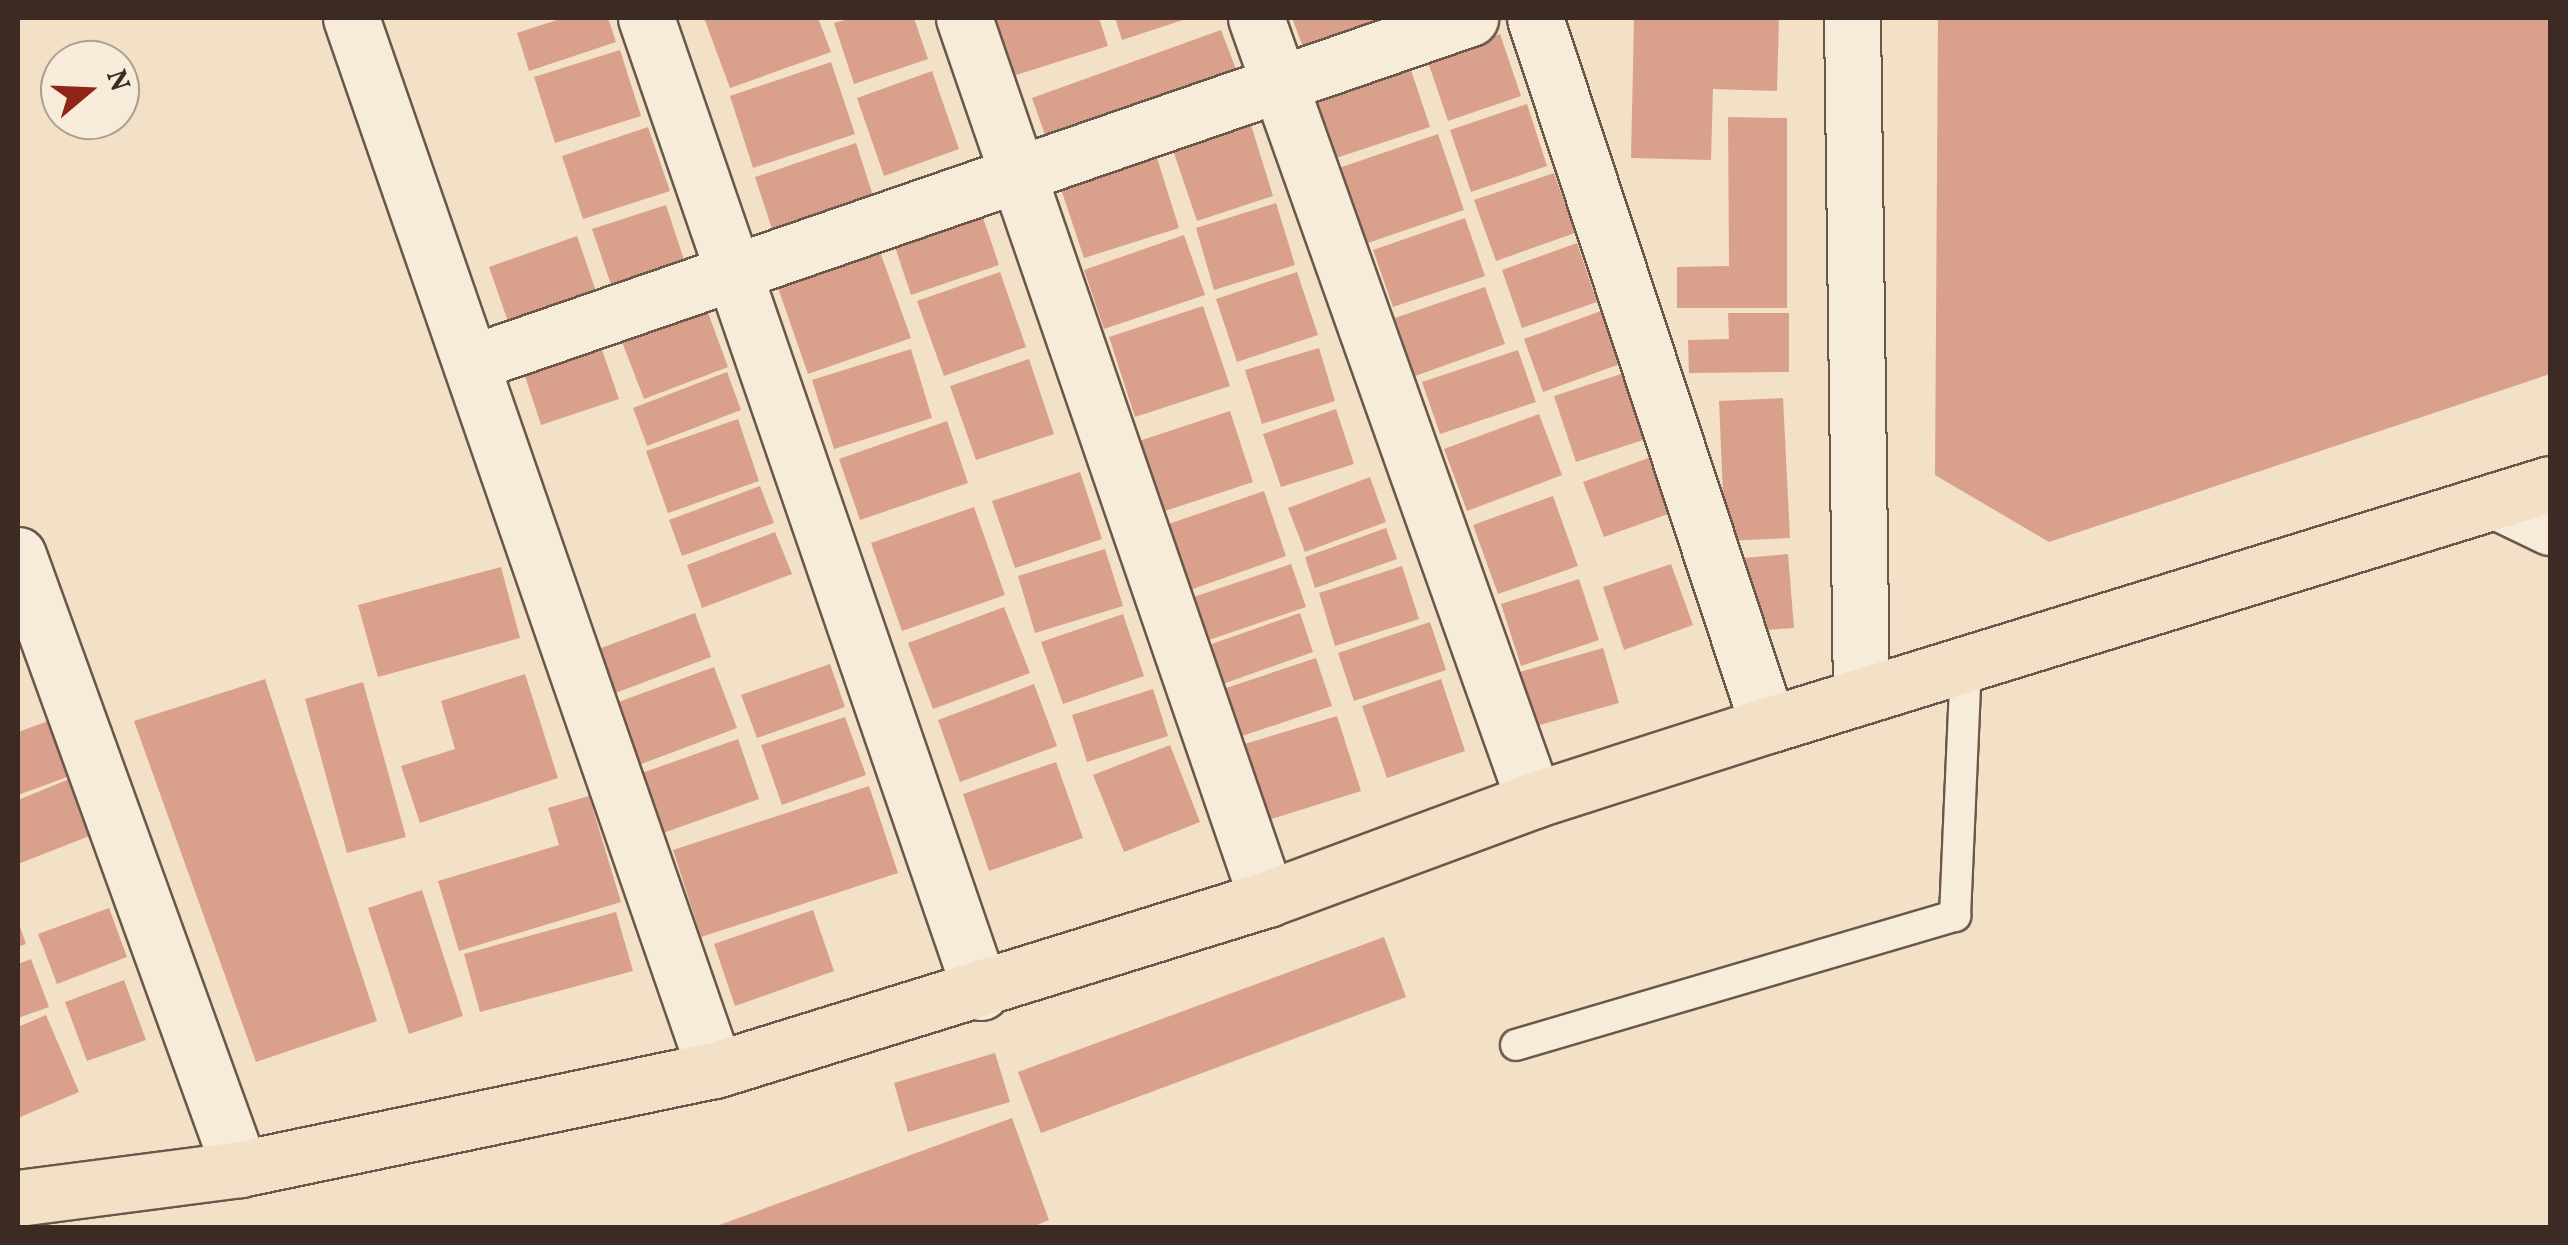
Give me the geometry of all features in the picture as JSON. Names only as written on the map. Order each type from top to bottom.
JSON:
[{"type":"main road","points":[[18,1198],[240,1169],[715,1070],[981,992],[1268,899],[1534,800],[2550,484]]},
{"type":"street","points":[[351,18],[474,362],[715,1070]]},
{"type":"street","points":[[646,18],[981,992]]},
{"type":"street","points":[[964,18],[1268,899]]},
{"type":"street","points":[[1256,18],[1534,800]]},
{"type":"street","points":[[474,362],[1470,18]]},
{"type":"street","points":[[1535,18],[1768,726]]},
{"type":"street","points":[[1852,18],[1861,696]]},
{"type":"street","points":[[2496,501],[2550,527]]},
{"type":"street","points":[[18,555],[240,1169]]},
{"type":"lane","points":[[1516,1045],[1954,916],[1966,666]]},
{"type":"building","points":[[563,18],[608,18],[616,42],[529,71],[517,33]]},
{"type":"building","points":[[704,18],[818,18],[831,52],[730,88]]},
{"type":"building","points":[[852,18],[914,18],[928,59],[854,84],[834,23]]},
{"type":"building","points":[[991,18],[1099,18],[1108,46],[1010,77]]},
{"type":"building","points":[[1115,18],[1189,18],[1122,40]]},
{"type":"building","points":[[1292,18],[1384,18],[1303,47]]},
{"type":"building","points":[[1634,18],[1779,18],[1777,91],[1713,89],[1711,160],[1631,158]]},
{"type":"building","points":[[1938,18],[2550,18],[2550,374],[2049,542],[1935,475]]},
{"type":"building","points":[[1221,30],[1239,77],[1049,146],[1032,98]]},
{"type":"building","points":[[1500,34],[1521,96],[1448,121],[1427,59]]},
{"type":"building","points":[[620,50],[641,116],[555,143],[534,77]]},
{"type":"building","points":[[831,62],[855,134],[753,168],[730,96]]},
{"type":"building","points":[[1411,70],[1430,127],[1330,160],[1311,102]]},
{"type":"building","points":[[932,71],[959,149],[884,176],[857,98]]},
{"type":"building","points":[[1527,104],[1547,166],[1471,192],[1450,130]]},
{"type":"building","points":[[1728,117],[1787,118],[1787,308],[1677,308],[1677,267],[1729,266]]},
{"type":"building","points":[[1251,125],[1273,196],[1197,221],[1173,150]]},
{"type":"building","points":[[648,127],[670,191],[583,219],[562,156]]},
{"type":"building","points":[[1438,134],[1464,210],[1365,244],[1339,168]]},
{"type":"building","points":[[856,143],[875,202],[774,235],[755,177]]},
{"type":"building","points":[[1157,158],[1179,228],[1084,258],[1061,189]]},
{"type":"building","points":[[1554,173],[1575,233],[1496,261],[1474,200]]},
{"type":"building","points":[[978,203],[999,265],[911,295],[890,232]]},
{"type":"building","points":[[1276,203],[1295,265],[1214,290],[1196,228]]},
{"type":"building","points":[[666,205],[690,278],[617,302],[592,229]]},
{"type":"building","points":[[1465,218],[1485,276],[1393,307],[1373,250]]},
{"type":"building","points":[[1184,235],[1205,295],[1104,329],[1084,270]]},
{"type":"building","points":[[577,236],[599,300],[511,330],[489,267]]},
{"type":"building","points":[[1577,243],[1597,302],[1522,328],[1502,270]]},
{"type":"building","points":[[879,249],[911,338],[808,374],[777,285]]},
{"type":"building","points":[[1000,272],[1026,347],[944,376],[917,301]]},
{"type":"building","points":[[1297,272],[1318,335],[1237,362],[1216,299]]},
{"type":"building","points":[[1485,287],[1505,344],[1415,376],[1395,318]]},
{"type":"building","points":[[1203,306],[1230,386],[1135,417],[1109,337]]},
{"type":"building","points":[[707,310],[728,367],[644,399],[622,342]]},
{"type":"building","points":[[1601,311],[1620,364],[1543,392],[1524,339]]},
{"type":"building","points":[[1728,313],[1789,313],[1789,372],[1689,373],[1688,340],[1729,339]]},
{"type":"building","points":[[601,347],[619,399],[541,425],[524,373]]},
{"type":"building","points":[[1319,348],[1335,401],[1262,424],[1245,370]]},
{"type":"building","points":[[911,349],[932,418],[834,449],[812,380]]},
{"type":"building","points":[[1518,350],[1536,402],[1440,434],[1422,382]]},
{"type":"building","points":[[1029,359],[1054,434],[976,460],[950,386]]},
{"type":"building","points":[[727,372],[741,410],[647,446],[633,408]]},
{"type":"building","points":[[1624,373],[1646,439],[1576,462],[1554,396]]},
{"type":"building","points":[[1783,398],[1790,538],[1725,541],[1719,401]]},
{"type":"building","points":[[1336,409],[1354,464],[1281,487],[1263,434]]},
{"type":"building","points":[[1230,411],[1253,482],[1162,512],[1139,441]]},
{"type":"building","points":[[1539,414],[1562,475],[1467,511],[1444,449]]},
{"type":"building","points":[[738,419],[759,481],[668,513],[646,451]]},
{"type":"building","points":[[947,421],[968,483],[860,520],[839,459]]},
{"type":"building","points":[[1651,457],[1671,513],[1604,537],[1583,482]]},
{"type":"building","points":[[1080,472],[1102,539],[1015,568],[992,501]]},
{"type":"building","points":[[1370,477],[1386,522],[1305,552],[1288,508]]},
{"type":"building","points":[[760,486],[774,523],[682,556],[669,520]]},
{"type":"building","points":[[1264,491],[1286,556],[1187,591],[1163,526]]},
{"type":"building","points":[[1553,496],[1578,566],[1498,594],[1473,525]]},
{"type":"building","points":[[974,507],[1005,595],[902,631],[871,543]]},
{"type":"building","points":[[1386,528],[1397,559],[1315,588],[1305,557]]},
{"type":"building","points":[[775,532],[792,574],[702,608],[687,565]]},
{"type":"building","points":[[1105,549],[1123,606],[1035,633],[1018,576]]},
{"type":"building","points":[[1788,554],[1794,628],[1750,631],[1744,558]]},
{"type":"building","points":[[1291,564],[1306,607],[1200,643],[1185,600]]},
{"type":"building","points":[[1671,564],[1693,625],[1624,650],[1603,587]]},
{"type":"building","points":[[1402,566],[1419,619],[1335,646],[1319,593]]},
{"type":"building","points":[[501,567],[520,638],[378,677],[358,605]]},
{"type":"building","points":[[1579,579],[1599,640],[1521,666],[1501,604]]},
{"type":"building","points":[[1004,607],[1030,673],[933,709],[908,643]]},
{"type":"building","points":[[695,613],[711,657],[610,695],[593,651]]},
{"type":"building","points":[[1300,613],[1313,652],[1217,686],[1203,647]]},
{"type":"building","points":[[1123,614],[1144,676],[1063,704],[1041,642]]},
{"type":"building","points":[[1430,622],[1446,670],[1354,701],[1338,653]]},
{"type":"building","points":[[1603,648],[1619,703],[1536,726],[1520,672]]},
{"type":"building","points":[[1316,658],[1332,706],[1233,739],[1217,691]]},
{"type":"building","points":[[830,664],[845,707],[757,738],[741,695]]},
{"type":"building","points":[[714,667],[737,728],[636,766],[613,704]]},
{"type":"building","points":[[525,674],[558,778],[420,823],[401,766],[455,749],[441,701]]},
{"type":"building","points":[[265,679],[377,1021],[256,1062],[134,721]]},
{"type":"building","points":[[1441,679],[1465,751],[1387,778],[1362,706]]},
{"type":"building","points":[[363,682],[406,837],[347,853],[305,699]]},
{"type":"building","points":[[1034,684],[1057,746],[960,782],[938,720]]},
{"type":"building","points":[[1153,689],[1168,736],[1087,762],[1072,715]]},
{"type":"building","points":[[1337,716],[1361,791],[1262,822],[1238,746]]},
{"type":"building","points":[[845,717],[866,775],[782,805],[761,745]]},
{"type":"building","points":[[51,720],[70,776],[18,795],[18,732]]},
{"type":"building","points":[[738,739],[759,799],[663,833],[642,773]]},
{"type":"building","points":[[1170,745],[1200,822],[1124,852],[1093,775]]},
{"type":"building","points":[[1056,762],[1083,838],[989,871],[963,794]]},
{"type":"building","points":[[74,777],[97,833],[18,864],[18,800]]},
{"type":"building","points":[[869,786],[898,873],[701,937],[673,850]]},
{"type":"building","points":[[589,796],[621,902],[459,951],[438,881],[559,845],[548,808]]},
{"type":"building","points":[[422,890],[463,1016],[409,1034],[368,908]]},
{"type":"building","points":[[109,908],[127,957],[57,984],[38,934]]},
{"type":"building","points":[[813,910],[834,971],[735,1006],[714,944]]},
{"type":"building","points":[[616,912],[633,971],[480,1012],[464,954]]},
{"type":"building","points":[[18,921],[26,944],[18,947]]},
{"type":"building","points":[[1384,937],[1406,997],[1041,1133],[1018,1072]]},
{"type":"building","points":[[31,959],[49,1007],[18,1018],[18,964]]},
{"type":"building","points":[[124,980],[146,1040],[87,1061],[65,1002]]},
{"type":"building","points":[[46,1015],[79,1092],[18,1118],[18,1027]]},
{"type":"building","points":[[995,1053],[1010,1102],[908,1132],[894,1083]]},
{"type":"building","points":[[1012,1118],[1049,1220],[1030,1228],[711,1228]]}]
